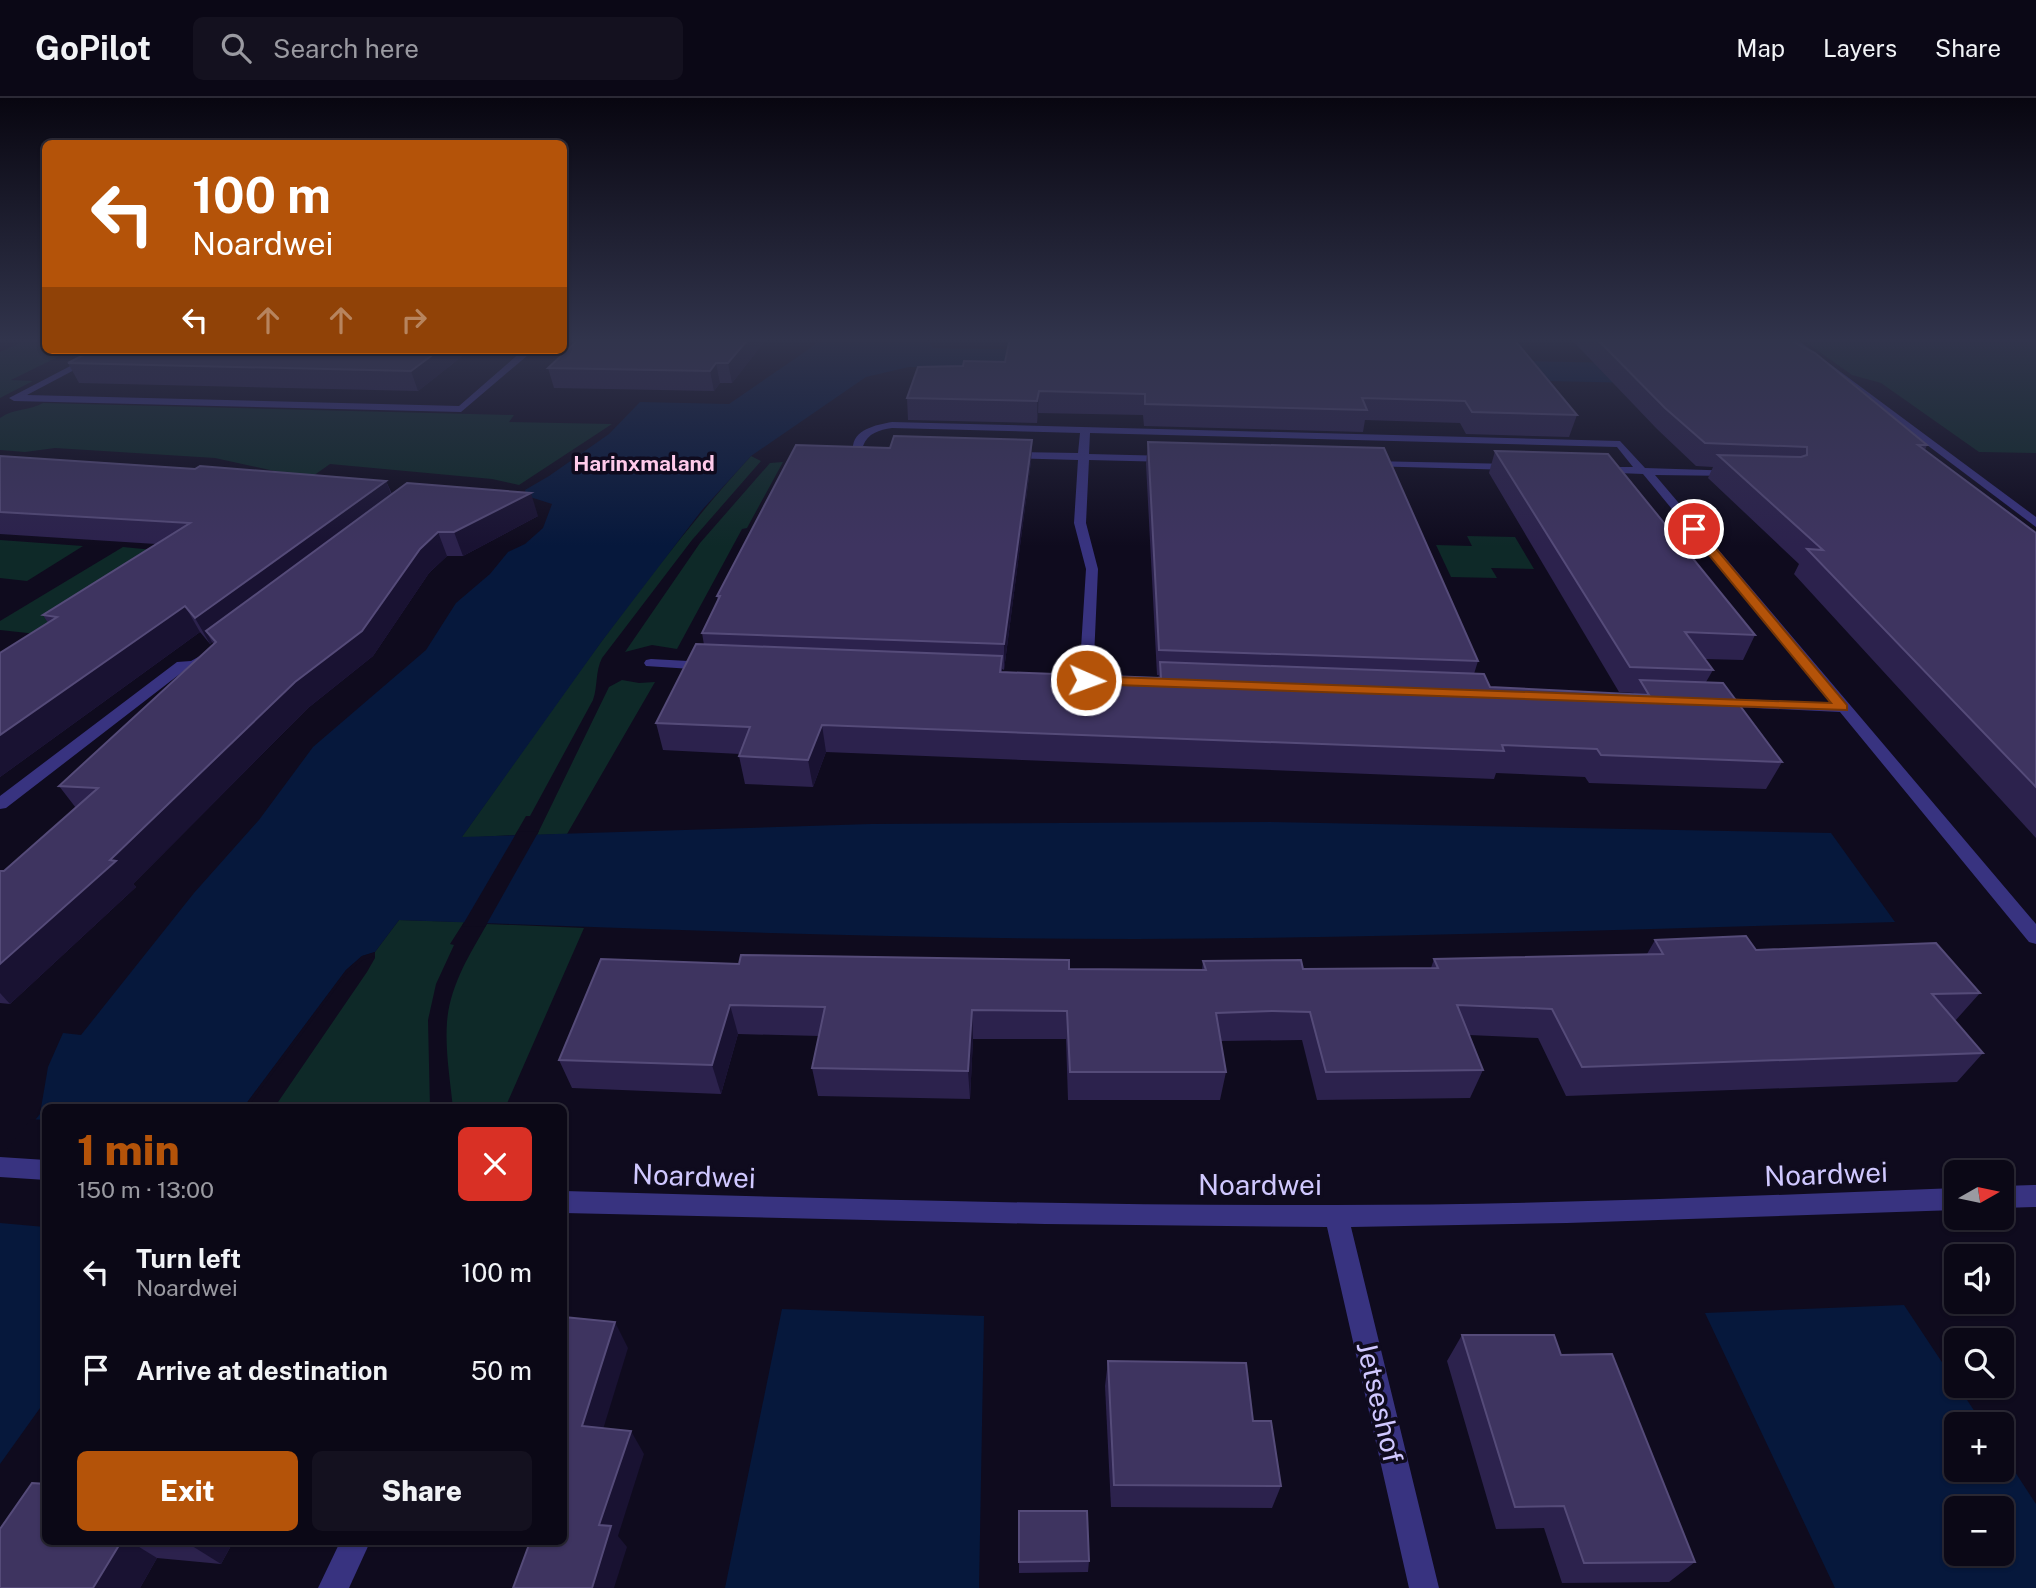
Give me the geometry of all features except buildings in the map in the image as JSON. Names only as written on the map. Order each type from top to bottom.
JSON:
[{"type":"street","points":[[388,408],[463,408]]},
{"type":"street","points":[[1886,408],[1924,441],[2036,523]]},
{"type":"street","points":[[893,452],[866,451],[857,449],[857,446],[866,432],[892,425],[1620,444],[2036,937]]},
{"type":"street","points":[[1085,430],[1080,523],[1092,569],[1086,680]]},
{"type":"street","points":[[1002,454],[1181,459]]},
{"type":"street","points":[[1362,464],[1522,468]]},
{"type":"street","points":[[1588,470],[1751,474]]},
{"type":"street","points":[[0,804],[182,665],[194,666],[215,650]]},
{"type":"street","points":[[651,663],[720,667]]},
{"type":"street","points":[[1707,703],[1842,708]]},
{"type":"street","points":[[0,1167],[42,1170]]},
{"type":"street","points":[[2014,1197],[2036,1196]]},
{"type":"street","name":"Noardwei","points":[[567,1202],[902,1212],[1336,1216],[1944,1199]]},
{"type":"street","name":"Jetseshof","points":[[1336,1216],[1424,1588]]},
{"type":"street","points":[[333,1588],[354,1545]]},
{"type":"green space","points":[[30,408],[221,408],[514,415],[509,422],[612,424],[519,485],[492,479],[330,464],[313,476],[279,472],[215,458],[55,448],[25,452],[0,450],[0,418]]},
{"type":"green space","points":[[1916,408],[2036,408],[2036,453],[1979,452]]},
{"type":"green space","points":[[751,456],[761,461],[692,540],[602,658],[593,700],[530,816],[526,816],[515,835],[461,838],[636,595],[711,501]]},
{"type":"green space","points":[[783,462],[747,528],[742,529],[677,649],[652,645],[625,652],[700,543],[770,463]]},
{"type":"green space","points":[[1467,536],[1515,537],[1534,569],[1491,568],[1497,578],[1451,577],[1436,545],[1472,546]]},
{"type":"green space","points":[[0,540],[83,546],[27,581],[0,578]]},
{"type":"green space","points":[[123,547],[184,553],[55,636],[0,630],[0,621]]},
{"type":"green space","points":[[622,680],[655,682],[567,834],[537,835],[609,687]]},
{"type":"green space","points":[[399,920],[464,922],[450,944],[454,945],[436,984],[428,1020],[430,1104],[277,1104],[367,972],[375,958],[375,952]]},
{"type":"green space","points":[[487,924],[584,928],[507,1104],[453,1104],[447,1022],[452,995]]},
{"type":"water","points":[[635,408],[822,408],[751,456],[702,510],[602,641],[462,837],[871,824],[1269,822],[1831,833],[1895,922],[1421,935],[1044,939],[399,920],[375,952],[362,956],[346,970],[246,1104],[42,1104],[42,1405],[0,1464],[0,1164],[40,1114],[48,1067],[63,1033],[81,1035],[194,893],[259,820],[313,747],[426,650],[456,603],[490,574],[508,552],[525,544],[543,528],[552,504],[527,496],[525,490],[609,434]]},
{"type":"water","points":[[1904,1305],[1944,1365],[1944,1398],[1966,1398],[1975,1412],[1944,1412],[1944,1482],[2014,1482],[2014,1470],[2036,1504],[2036,1588],[1835,1588],[1705,1313]]},
{"type":"water","points":[[782,1309],[984,1316],[979,1588],[725,1588]]},
{"type":"pier","points":[[539,831],[485,927],[462,926],[517,832]]},
{"type":"pier","points":[[375,952],[375,956],[363,960],[348,972],[250,1104],[246,1104],[346,970],[362,956]]},
{"type":"pier","points":[[31,1119],[42,1120],[42,1227],[0,1223],[0,1158]]},
{"type":"district","name":"Harinxmaland","points":[[644,464]]},
{"type":"route","points":[[1086,680],[1842,708],[1694,529]]}]
